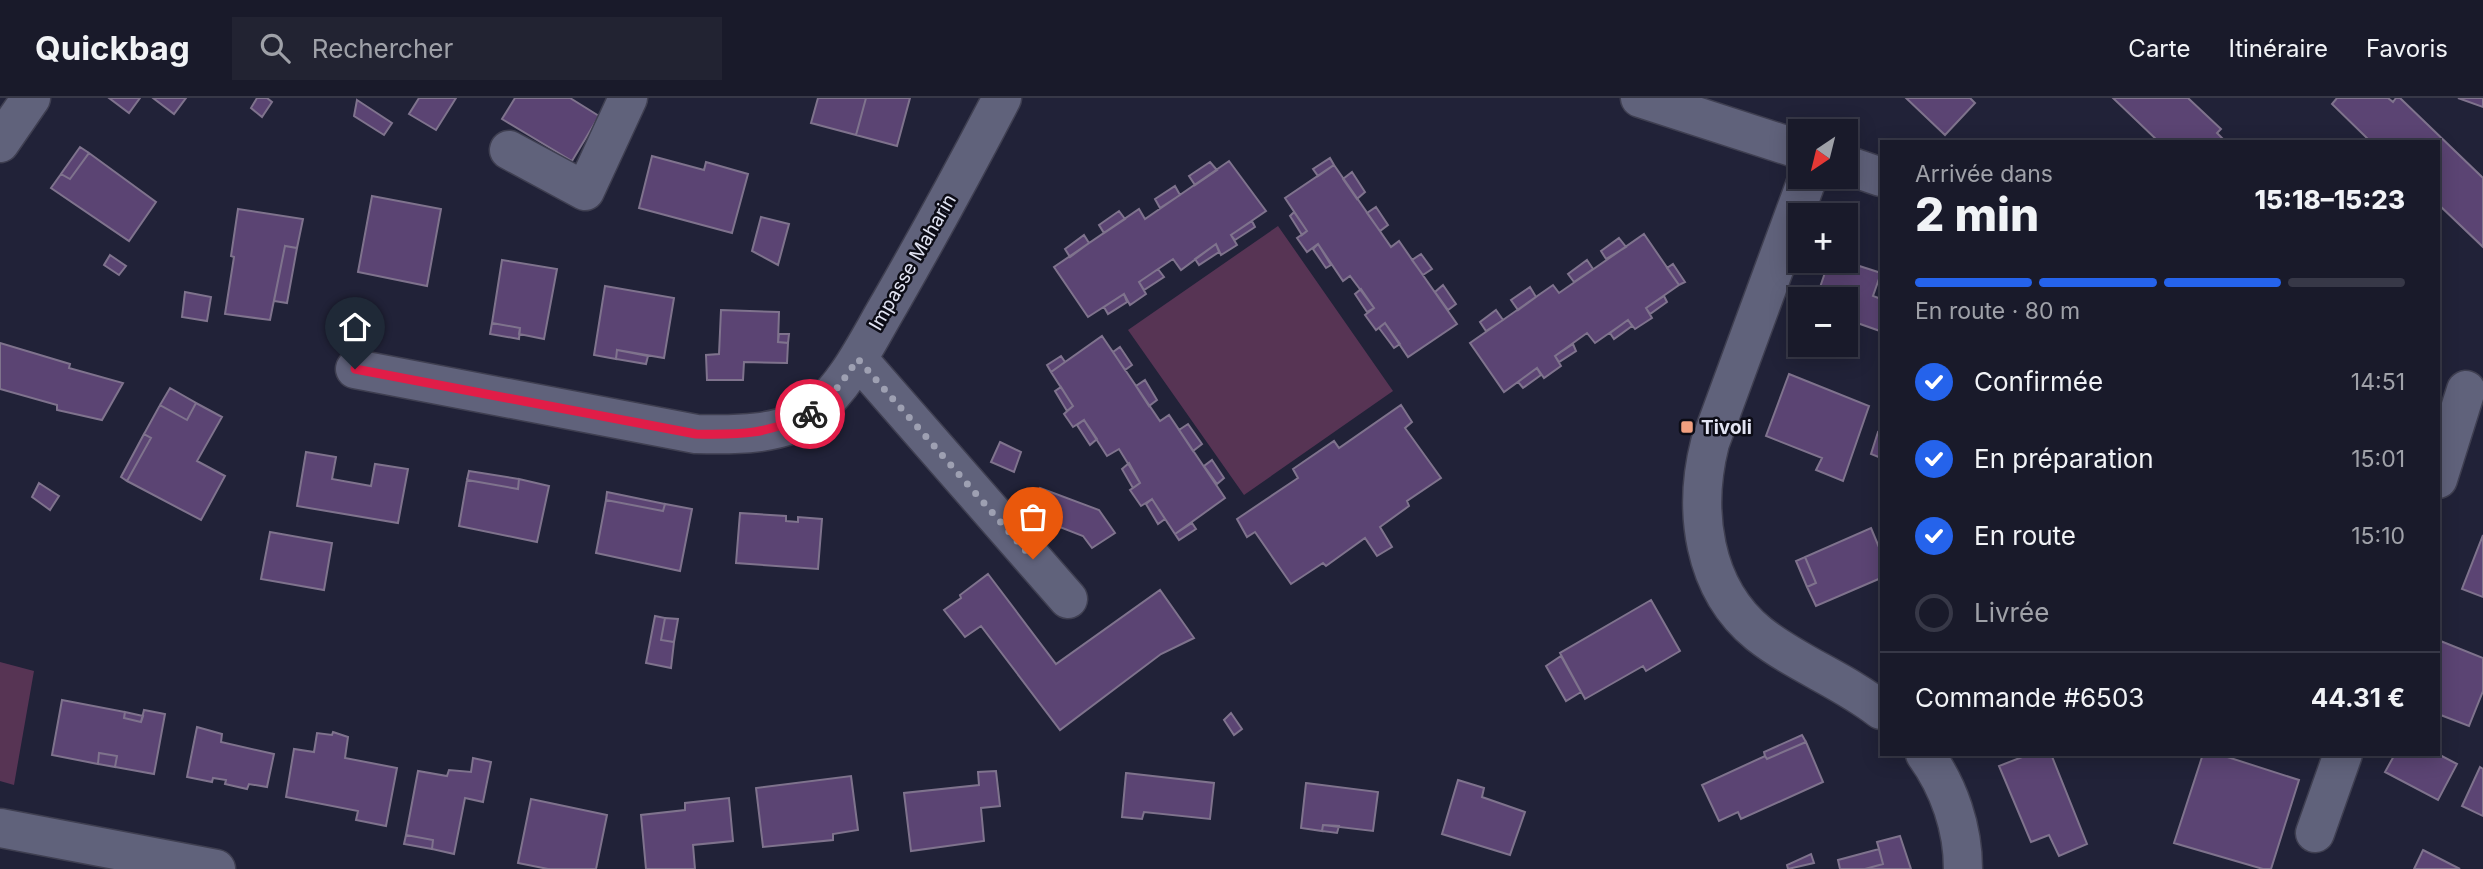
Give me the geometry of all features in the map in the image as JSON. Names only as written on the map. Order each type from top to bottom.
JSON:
[{"type":"street","points":[[0,143],[31,98]]},
{"type":"street","points":[[509,150],[585,191],[628,98]]},
{"type":"street","name":"Impasse Maharin","points":[[355,369],[696,434],[744,435],[781,428],[813,413],[839,386],[858,359],[940,215],[1002,98]]},
{"type":"street","points":[[1640,98],[1788,146]]},
{"type":"street","points":[[1858,169],[1880,177]]},
{"type":"street","points":[[1804,189],[1710,443],[1705,464],[1701,516],[1711,566],[1731,603],[1758,633],[1804,663],[1864,696],[1880,709]]},
{"type":"street","points":[[858,359],[1068,599]]},
{"type":"street","points":[[2440,471],[2462,388]]},
{"type":"street","points":[[1926,756],[1939,773],[1958,822],[1963,869]]},
{"type":"street","points":[[2315,833],[2342,756]]},
{"type":"street","points":[[0,828],[216,869]]},
{"type":"shaded area","points":[[1278,226],[1393,391],[1244,495],[1128,330]]},
{"type":"shaded area","points":[[0,662],[34,671],[14,785],[0,781]]},
{"type":"building","points":[[109,98],[140,98],[129,113]]},
{"type":"building","points":[[153,98],[186,98],[174,114]]},
{"type":"building","points":[[257,98],[267,98],[272,102],[262,117],[251,108]]},
{"type":"building","points":[[419,98],[456,98],[436,130],[409,114]]},
{"type":"building","points":[[515,98],[570,98],[599,116],[572,161],[502,119]]},
{"type":"building","points":[[818,98],[866,98],[856,135],[811,123]]},
{"type":"building","points":[[866,98],[910,98],[897,146],[856,135]]},
{"type":"building","points":[[1906,98],[1970,98],[1975,103],[1945,135]]},
{"type":"building","points":[[2113,98],[2188,98],[2221,129],[2217,133],[2224,140],[2157,140]]},
{"type":"building","points":[[2337,98],[2388,98],[2393,102],[2400,98],[2483,178],[2483,247],[2440,206],[2440,140],[2369,140],[2332,104]]},
{"type":"building","points":[[2458,98],[2483,98],[2483,107]]},
{"type":"building","points":[[357,100],[392,123],[384,135],[354,116]]},
{"type":"building","points":[[80,147],[89,153],[70,179],[61,174]]},
{"type":"building","points":[[89,153],[156,202],[129,241],[51,188],[61,174],[70,179]]},
{"type":"building","points":[[652,156],[704,170],[706,162],[748,174],[732,233],[639,208]]},
{"type":"building","points":[[1330,158],[1334,165],[1318,176],[1313,169]]},
{"type":"building","points":[[1229,161],[1266,211],[1231,235],[1237,245],[1221,255],[1216,244],[1181,270],[1173,259],[1139,282],[1146,294],[1130,305],[1124,294],[1088,317],[1054,267],[1139,209],[1145,219]]},
{"type":"building","points":[[1210,162],[1217,170],[1195,185],[1189,176]]},
{"type":"building","points":[[1334,165],[1391,247],[1399,241],[1457,324],[1408,357],[1385,323],[1376,330],[1365,315],[1374,308],[1350,276],[1343,281],[1318,244],[1307,252],[1297,238],[1307,231],[1285,198]]},
{"type":"building","points":[[1352,172],[1365,192],[1357,199],[1343,179]]},
{"type":"building","points":[[1175,186],[1180,195],[1160,208],[1155,199]]},
{"type":"building","points":[[372,196],[441,209],[427,286],[358,272]]},
{"type":"building","points":[[1376,207],[1388,225],[1380,231],[1367,213]]},
{"type":"building","points":[[238,209],[303,219],[297,248],[285,246],[270,320],[225,314]]},
{"type":"building","points":[[1119,211],[1125,219],[1104,233],[1099,225]]},
{"type":"building","points":[[1294,212],[1307,231],[1302,235],[1290,216]]},
{"type":"building","points":[[761,217],[789,224],[778,265],[752,251]]},
{"type":"building","points":[[1252,221],[1255,227],[1235,240],[1231,235]]},
{"type":"building","points":[[1644,234],[1679,285],[1646,308],[1652,318],[1635,329],[1628,320],[1595,343],[1587,333],[1555,356],[1561,366],[1544,378],[1537,368],[1504,392],[1470,343],[1553,285],[1559,293]]},
{"type":"building","points":[[1084,235],[1089,243],[1070,257],[1065,249]]},
{"type":"building","points":[[1619,238],[1626,247],[1606,259],[1601,251]]},
{"type":"building","points":[[1216,244],[1219,252],[1199,265],[1195,259]]},
{"type":"building","points":[[1318,244],[1331,265],[1326,268],[1313,249]]},
{"type":"building","points":[[285,246],[297,248],[287,303],[274,301]]},
{"type":"building","points":[[1421,254],[1432,269],[1423,275],[1412,260]]},
{"type":"building","points":[[110,255],[126,266],[119,275],[104,265]]},
{"type":"building","points":[[502,260],[557,269],[544,339],[519,334],[520,328],[492,323]]},
{"type":"building","points":[[1587,260],[1593,269],[1574,282],[1568,274]]},
{"type":"building","points":[[1673,264],[1685,282],[1679,285],[1667,268]]},
{"type":"building","points":[[1858,266],[1880,273],[1873,296],[1880,299],[1880,331],[1858,323],[1858,287],[1820,287],[1825,273],[1858,273]]},
{"type":"building","points":[[1158,269],[1164,277],[1144,290],[1139,282]]},
{"type":"building","points":[[1443,285],[1456,304],[1448,310],[1435,292]]},
{"type":"building","points":[[605,286],[674,298],[664,358],[617,350],[616,359],[594,355]]},
{"type":"building","points":[[1530,287],[1536,297],[1518,310],[1511,300]]},
{"type":"building","points":[[1361,289],[1374,308],[1367,312],[1355,294]]},
{"type":"building","points":[[185,292],[211,297],[207,321],[182,317]]},
{"type":"building","points":[[1124,294],[1127,302],[1108,314],[1104,307]]},
{"type":"building","points":[[1664,296],[1667,302],[1650,314],[1646,308]]},
{"type":"building","points":[[721,310],[779,312],[778,342],[788,343],[787,363],[744,362],[743,380],[707,380],[706,355],[719,354]]},
{"type":"building","points":[[1496,310],[1503,320],[1486,331],[1480,322]]},
{"type":"building","points":[[1628,320],[1632,326],[1614,339],[1610,333]]},
{"type":"building","points":[[492,323],[520,328],[519,339],[490,334]]},
{"type":"building","points":[[1385,323],[1400,344],[1394,348],[1379,328]]},
{"type":"building","points":[[779,334],[789,334],[788,343],[778,342]]},
{"type":"building","points":[[1102,336],[1160,421],[1169,415],[1225,498],[1175,534],[1152,499],[1141,506],[1130,490],[1140,483],[1119,449],[1107,456],[1084,420],[1073,427],[1064,414],[1073,406],[1051,372]]},
{"type":"building","points":[[0,343],[70,364],[69,368],[123,383],[102,420],[57,410],[57,405],[0,389]]},
{"type":"building","points":[[1573,344],[1576,351],[1559,362],[1555,356]]},
{"type":"building","points":[[1120,347],[1132,365],[1125,370],[1113,352]]},
{"type":"building","points":[[617,350],[648,356],[646,364],[616,359]]},
{"type":"building","points":[[1061,356],[1065,362],[1051,372],[1047,365]]},
{"type":"building","points":[[1537,368],[1541,375],[1523,388],[1518,382]]},
{"type":"building","points":[[1789,374],[1869,406],[1843,481],[1816,470],[1822,458],[1766,436]]},
{"type":"building","points":[[1145,380],[1157,400],[1149,406],[1136,386]]},
{"type":"building","points":[[1061,387],[1073,406],[1067,411],[1055,391]]},
{"type":"building","points":[[170,388],[196,403],[187,420],[160,405]]},
{"type":"building","points":[[196,403],[222,417],[197,461],[225,476],[201,520],[127,481],[151,438],[144,434],[160,405],[187,420]]},
{"type":"building","points":[[1401,405],[1412,422],[1405,428],[1441,478],[1407,501],[1409,506],[1380,527],[1392,547],[1377,556],[1365,538],[1326,566],[1323,563],[1291,584],[1255,532],[1247,537],[1237,519],[1298,478],[1293,469],[1334,441],[1339,448]]},
{"type":"building","points":[[1084,420],[1097,439],[1090,445],[1077,425]]},
{"type":"building","points":[[1188,424],[1202,444],[1193,451],[1179,430]]},
{"type":"building","points":[[1878,432],[1880,433],[1880,458],[1871,454]]},
{"type":"building","points":[[144,434],[151,438],[127,481],[121,477]]},
{"type":"building","points":[[1000,442],[1021,452],[1014,472],[991,462]]},
{"type":"building","points":[[306,452],[336,457],[332,479],[371,486],[375,464],[408,469],[398,523],[297,506]]},
{"type":"building","points":[[1212,460],[1224,478],[1217,484],[1204,466]]},
{"type":"building","points":[[1129,463],[1140,483],[1133,488],[1122,469]]},
{"type":"building","points":[[469,471],[519,479],[518,489],[467,480]]},
{"type":"building","points":[[519,479],[549,486],[537,542],[459,526],[467,480],[518,489]]},
{"type":"building","points":[[39,483],[59,496],[50,510],[32,497]]},
{"type":"building","points":[[1040,488],[1099,510],[1115,533],[1092,548],[1083,536],[1029,515]]},
{"type":"building","points":[[607,492],[665,504],[663,511],[606,500]]},
{"type":"building","points":[[1152,499],[1165,519],[1158,524],[1146,504]]},
{"type":"building","points":[[606,500],[663,511],[665,504],[692,509],[680,571],[596,553]]},
{"type":"building","points":[[740,513],[786,516],[786,521],[798,522],[798,517],[822,519],[818,569],[736,563]]},
{"type":"building","points":[[1192,523],[1196,529],[1179,540],[1175,534]]},
{"type":"building","points":[[1871,528],[1880,550],[1880,578],[1816,606],[1807,587],[1816,583],[1805,557]]},
{"type":"building","points":[[270,532],[332,543],[324,590],[261,579]]},
{"type":"building","points":[[2483,535],[2483,597],[2462,589]]},
{"type":"building","points":[[1805,557],[1816,583],[1807,587],[1796,561]]},
{"type":"building","points":[[988,574],[1056,664],[1160,590],[1194,638],[1161,654],[1060,730],[981,626],[965,637],[944,610]]},
{"type":"building","points":[[1651,600],[1680,651],[1646,671],[1643,666],[1585,699],[1560,653]]},
{"type":"building","points":[[655,616],[665,618],[661,640],[674,642],[671,668],[646,663]]},
{"type":"building","points":[[665,618],[678,619],[674,642],[661,640]]},
{"type":"building","points":[[2440,641],[2483,658],[2483,691],[2469,726],[2440,715]]},
{"type":"building","points":[[1561,656],[1581,692],[1566,701],[1546,666]]},
{"type":"building","points":[[62,700],[125,712],[124,718],[141,722],[144,710],[165,714],[154,774],[115,767],[117,756],[99,753],[98,764],[52,755]]},
{"type":"building","points":[[125,712],[143,716],[141,722],[124,718]]},
{"type":"building","points":[[1231,713],[1242,729],[1234,735],[1224,720]]},
{"type":"building","points":[[197,727],[222,734],[221,742],[274,754],[267,787],[249,784],[247,789],[225,784],[226,780],[213,778],[212,782],[187,777]]},
{"type":"building","points":[[333,732],[348,737],[345,758],[397,768],[386,826],[356,820],[358,811],[286,797],[294,749],[314,752],[317,733],[332,735]]},
{"type":"building","points":[[1802,735],[1806,742],[1767,759],[1765,756],[1764,752]]},
{"type":"building","points":[[1806,742],[1823,782],[1741,819],[1738,812],[1719,821],[1702,785],[1765,756],[1767,759]]},
{"type":"building","points":[[99,753],[117,756],[115,767],[98,764]]},
{"type":"building","points":[[2440,755],[2457,764],[2438,800],[2385,772],[2394,756]]},
{"type":"building","points":[[2025,756],[2052,756],[2087,844],[2059,856],[2049,835],[2031,842],[1999,766]]},
{"type":"building","points":[[2202,756],[2224,756],[2299,780],[2271,869],[2174,843]]},
{"type":"building","points":[[473,758],[491,762],[483,802],[465,798],[454,854],[432,849],[433,840],[406,835],[418,771],[447,776],[449,770],[471,772]]},
{"type":"building","points":[[2480,767],[2483,769],[2483,816],[2462,806]]},
{"type":"building","points":[[996,771],[1000,806],[981,808],[984,841],[911,851],[904,793],[979,785],[978,772]]},
{"type":"building","points":[[1126,773],[1214,783],[1210,819],[1144,812],[1142,819],[1122,817]]},
{"type":"building","points":[[851,776],[858,830],[833,834],[833,840],[763,847],[756,788]]},
{"type":"building","points":[[1458,780],[1484,788],[1482,797],[1525,812],[1510,855],[1442,834]]},
{"type":"building","points":[[1306,783],[1378,792],[1373,831],[1323,825],[1322,831],[1301,828]]},
{"type":"building","points":[[729,798],[733,841],[693,845],[695,869],[646,869],[641,815],[685,810],[685,803]]},
{"type":"building","points":[[531,799],[607,815],[596,869],[548,869],[518,863]]},
{"type":"building","points":[[1323,825],[1339,826],[1337,833],[1322,831]]},
{"type":"building","points":[[406,835],[433,840],[432,849],[404,844]]},
{"type":"building","points":[[1900,836],[1911,869],[1865,869],[1883,864],[1877,842]]},
{"type":"building","points":[[1879,849],[1883,864],[1865,869],[1840,869],[1838,860]]},
{"type":"building","points":[[2423,850],[2460,869],[2414,869]]},
{"type":"building","points":[[1811,854],[1814,863],[1788,869],[1787,865]]},
{"type":"way so far","points":[[810,414],[839,386],[858,359],[1033,559]]},
{"type":"place","name":"Tivoli","points":[[1687,427]]},
{"type":"route","points":[[355,369],[696,434],[744,435],[781,428],[810,414]]}]
